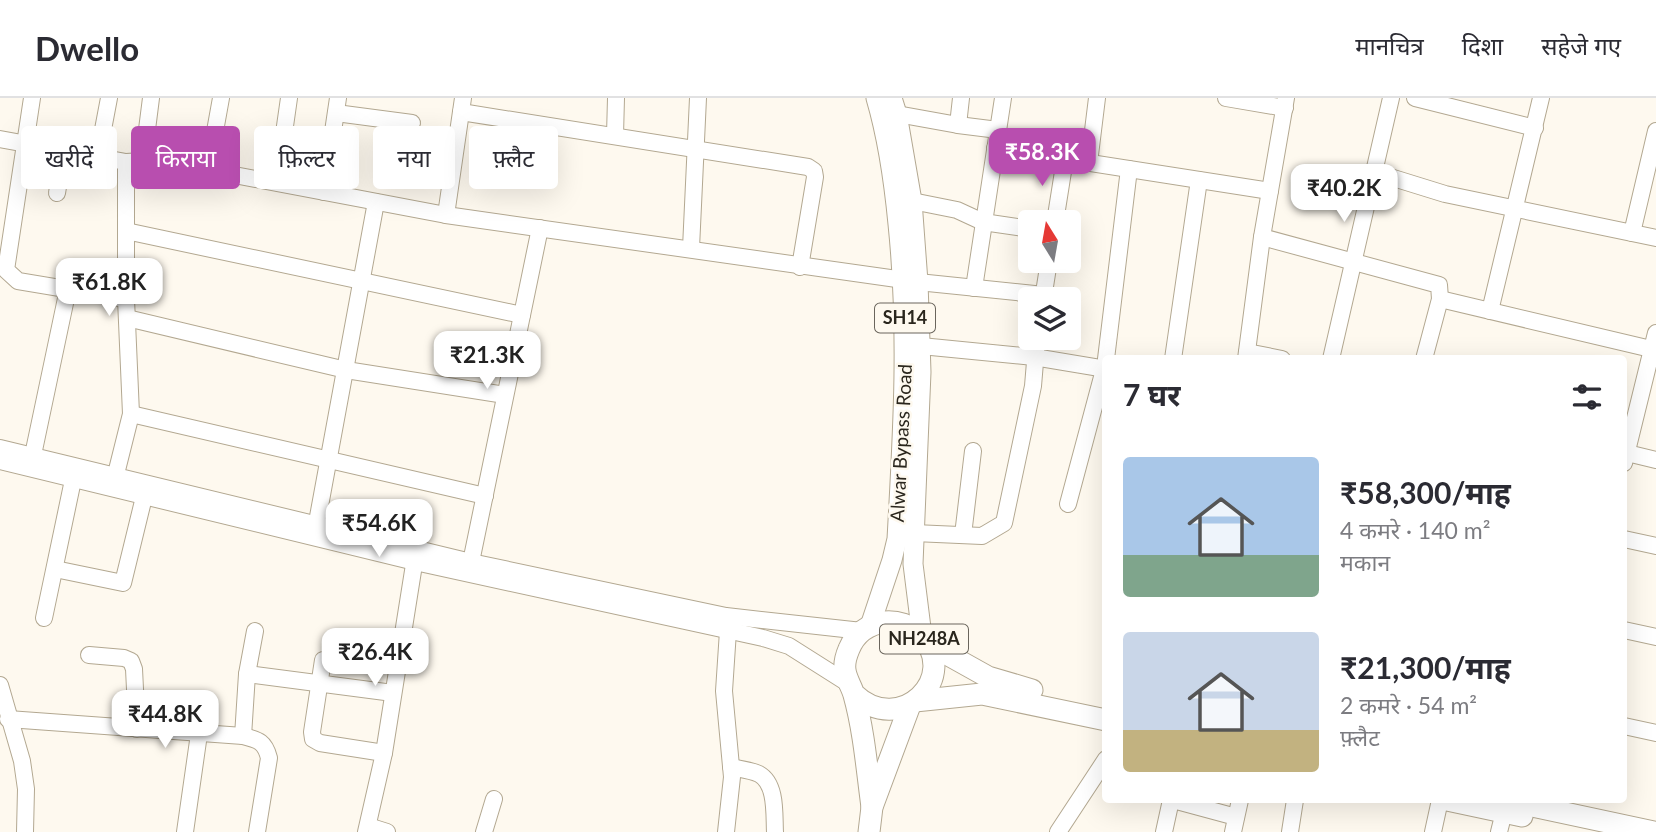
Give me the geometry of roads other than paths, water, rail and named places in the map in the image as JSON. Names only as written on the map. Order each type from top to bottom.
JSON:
[{"type":"highway","name":"NH248A","points":[[872,807],[852,689],[845,670],[846,655],[852,642],[866,628],[893,621],[909,626],[924,639],[988,677],[1029,690],[1102,706]]},
{"type":"highway","name":"NH248A","points":[[869,832],[872,807],[913,703],[928,688],[933,670],[931,652],[924,639]]},
{"type":"highway","points":[[852,689],[870,706],[890,710],[913,703],[982,694],[1102,719]]},
{"type":"highway","points":[[1458,803],[1503,815],[1591,832]]},
{"type":"highway","points":[[1503,815],[1543,804],[1654,832]]},
{"type":"main road","name":"Alwar Bypass Road","points":[[876,98],[911,281],[905,373],[906,536]]},
{"type":"main road","name":"SH14","points":[[894,106],[912,201],[911,281],[921,346],[906,536],[924,639]]},
{"type":"main road","name":"SH14","points":[[866,628],[892,560],[906,536]]},
{"type":"street","points":[[28,126],[32,98]]},
{"type":"street","points":[[104,126],[109,98]]},
{"type":"street","points":[[147,126],[151,98]]},
{"type":"street","points":[[216,126],[221,98]]},
{"type":"street","points":[[285,126],[289,98]]},
{"type":"street","points":[[615,135],[616,98]]},
{"type":"street","points":[[691,248],[698,98]]},
{"type":"street","points":[[958,125],[961,98]]},
{"type":"street","points":[[974,288],[1003,98]]},
{"type":"street","points":[[1089,163],[1097,98]]},
{"type":"street","points":[[1226,98],[1286,103],[1262,236],[1247,355]]},
{"type":"street","points":[[1332,355],[1391,98]]},
{"type":"street","points":[[1415,98],[1535,128]]},
{"type":"street","points":[[1490,311],[1541,98]]},
{"type":"street","points":[[446,215],[462,105],[615,135],[808,167],[814,171],[815,177],[800,267]]},
{"type":"street","points":[[324,192],[337,106],[412,123]]},
{"type":"street","points":[[894,106],[958,125],[998,130]]},
{"type":"street","points":[[1632,233],[1656,131]]},
{"type":"street","points":[[0,139],[21,142]]},
{"type":"street","points":[[995,148],[1270,191]]},
{"type":"street","points":[[1057,210],[1065,159]]},
{"type":"street","points":[[117,160],[131,162]]},
{"type":"street","points":[[114,483],[131,414],[126,299],[126,162]]},
{"type":"street","points":[[1107,355],[1129,169]]},
{"type":"street","points":[[21,170],[6,270],[18,281],[126,299]]},
{"type":"street","points":[[1374,172],[1445,194],[1656,238]]},
{"type":"street","points":[[1174,355],[1199,180]]},
{"type":"street","points":[[57,193],[58,189]]},
{"type":"street","points":[[310,189],[446,215],[691,248],[800,267],[1018,294]]},
{"type":"street","points":[[912,201],[957,210],[983,222],[1018,227]]},
{"type":"street","points":[[316,532],[376,202]]},
{"type":"street","points":[[471,562],[540,228]]},
{"type":"street","points":[[126,231],[522,315]]},
{"type":"street","points":[[1262,236],[1440,285],[1440,299],[1425,355]]},
{"type":"street","points":[[33,456],[68,289]]},
{"type":"street","points":[[1440,299],[1490,311],[1654,341],[1651,373],[1627,434]]},
{"type":"street","points":[[127,318],[346,370],[506,395]]},
{"type":"street","points":[[921,346],[1034,357],[1102,368]]},
{"type":"street","points":[[906,536],[982,536],[1004,523],[1033,386],[1035,350]]},
{"type":"street","points":[[1068,504],[1102,383]]},
{"type":"street","points":[[131,414],[485,496]]},
{"type":"street","points":[[0,453],[0,448],[114,483],[789,646],[852,689]]},
{"type":"street","points":[[963,535],[974,451]]},
{"type":"street","points":[[1627,458],[1656,460]]},
{"type":"street","points":[[0,461],[74,480],[114,483],[144,497],[316,532]]},
{"type":"street","points":[[44,618],[74,480]]},
{"type":"street","points":[[55,569],[123,583],[144,497]]},
{"type":"street","points":[[1627,540],[1656,546]]},
{"type":"street","points":[[416,556],[471,562],[726,615],[866,628]]},
{"type":"street","points":[[387,832],[367,829],[384,753],[416,556]]},
{"type":"street","points":[[243,736],[247,674],[255,631]]},
{"type":"street","points":[[726,832],[732,766],[724,691],[728,631]]},
{"type":"street","points":[[1627,631],[1656,637]]},
{"type":"street","points":[[89,655],[131,661],[134,669],[137,729]]},
{"type":"street","points":[[323,660],[313,739],[320,743],[384,753]]},
{"type":"street","points":[[247,674],[393,693]]},
{"type":"street","points":[[0,685],[24,776],[24,832]]},
{"type":"street","points":[[8,719],[243,736],[260,740],[267,747],[269,758],[257,832]]},
{"type":"street","points":[[1627,727],[1656,733]]},
{"type":"street","points":[[185,832],[199,734]]},
{"type":"street","points":[[732,766],[760,775],[769,783],[775,832]]},
{"type":"street","points":[[1058,832],[1099,780]]},
{"type":"street","points":[[484,832],[494,799]]},
{"type":"street","points":[[1164,832],[1171,803]]},
{"type":"street","points":[[1180,803],[1235,824],[1239,803]]},
{"type":"street","points":[[1290,832],[1295,803]]},
{"type":"street","points":[[1433,832],[1439,803]]}]
